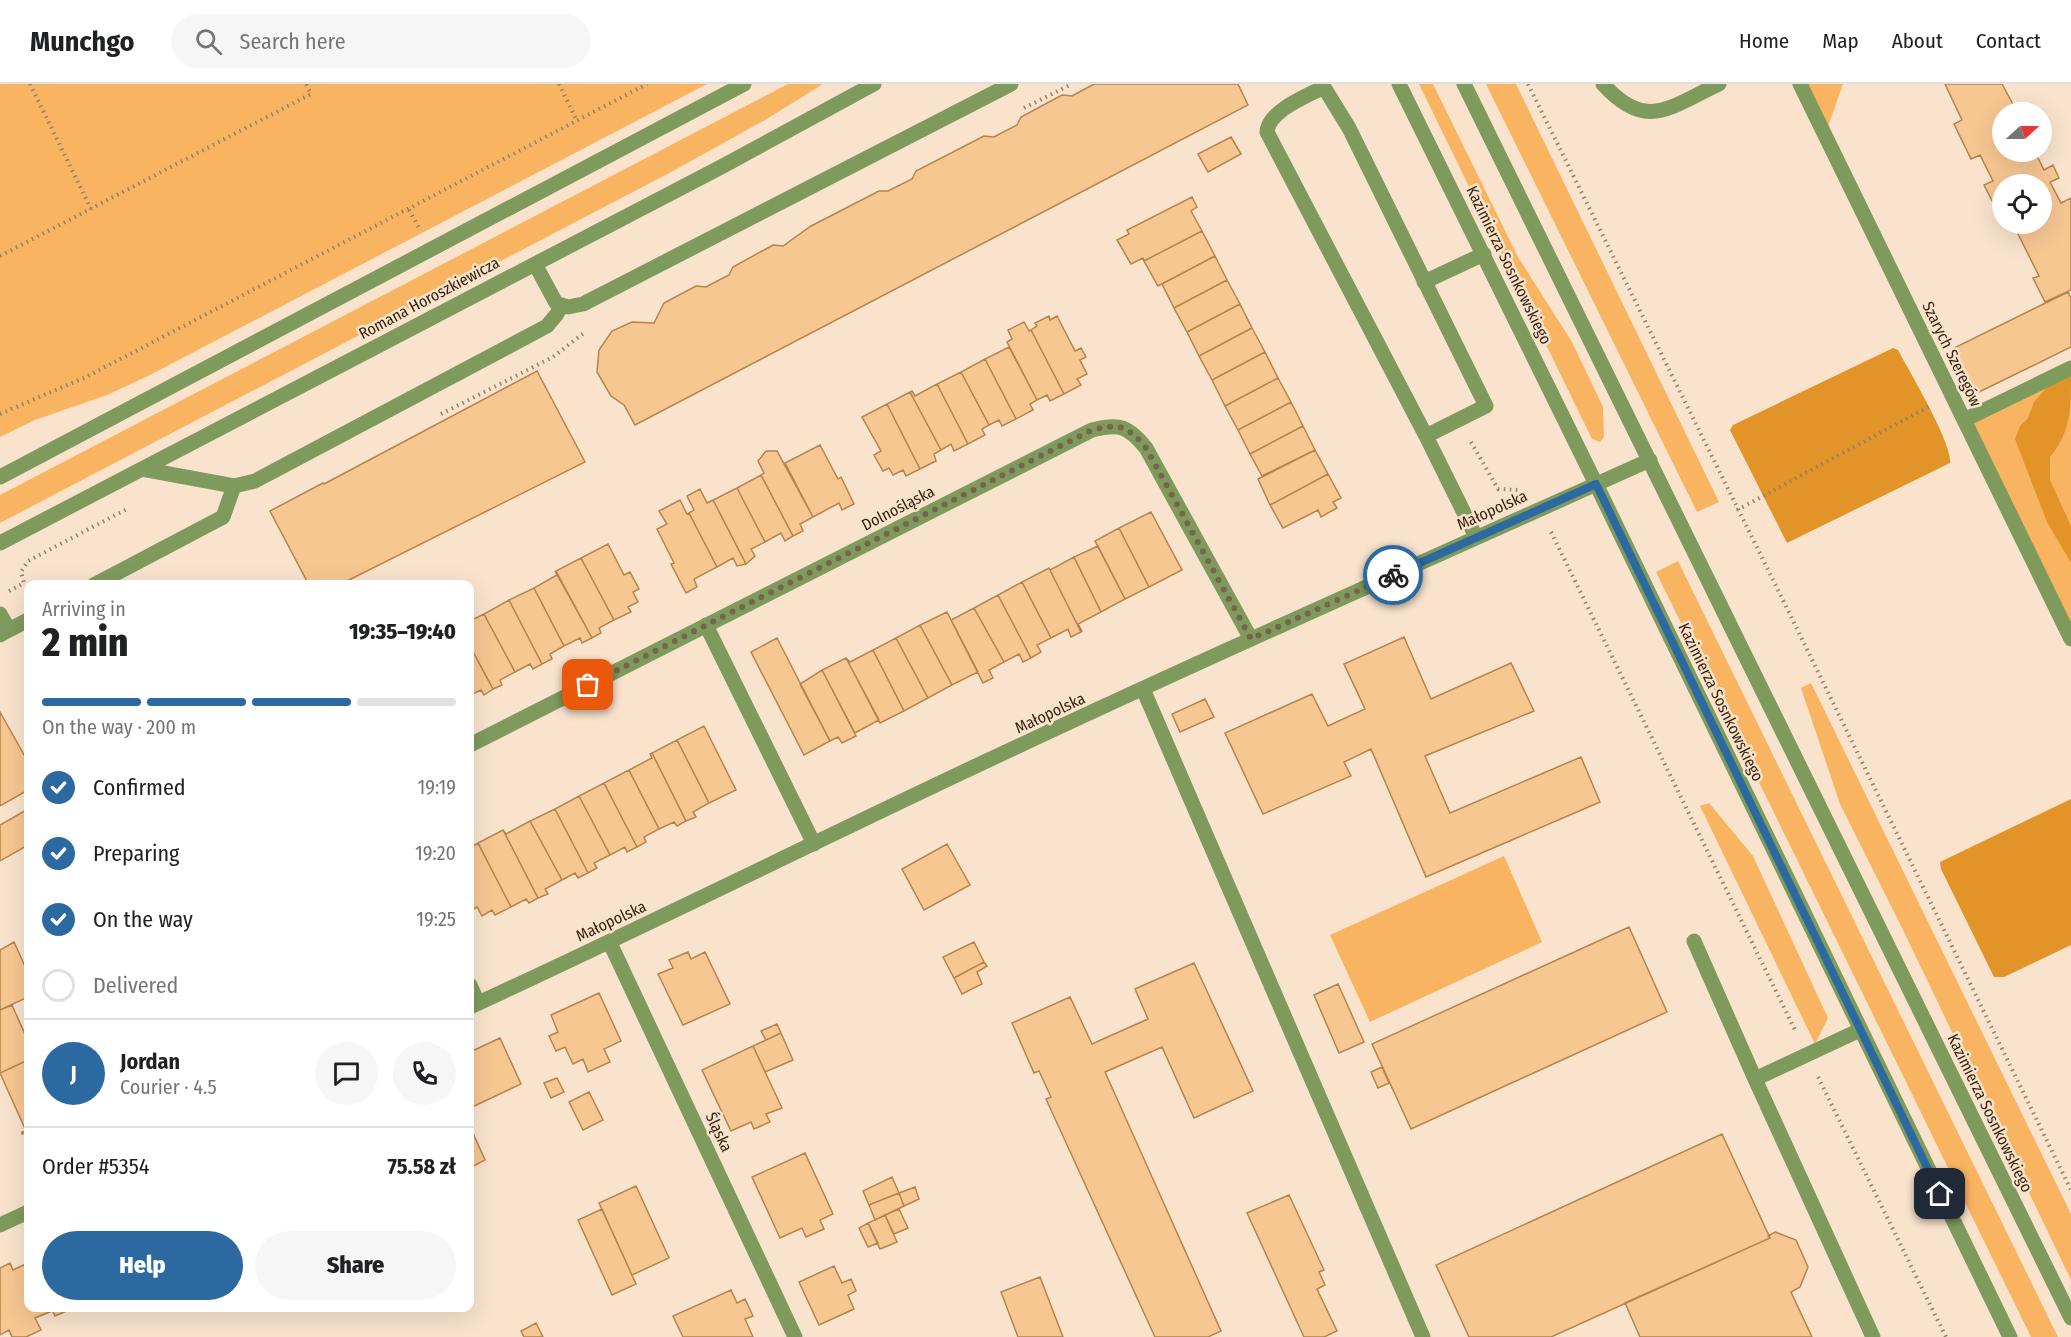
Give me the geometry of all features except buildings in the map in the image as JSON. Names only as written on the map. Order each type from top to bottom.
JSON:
[{"type":"street","points":[[0,477],[744,84]]},
{"type":"street","name":"Romana Horoszkiewicza","points":[[0,543],[874,84]]},
{"type":"street","points":[[534,264],[556,303],[568,307],[582,304],[1011,84]]},
{"type":"street","points":[[1395,84],[1414,114]]},
{"type":"street","name":"Kazimierza Sosnkowskiego","points":[[1400,84],[2010,1337]]},
{"type":"street","name":"Kazimierza Sosnkowskiego","points":[[1464,84],[2071,1318]]},
{"type":"street","points":[[1603,84],[1616,99],[1632,109],[1647,113],[1662,111],[1719,84]]},
{"type":"street","name":"Szarych Szeregów","points":[[1800,84],[2071,639]]},
{"type":"street","points":[[1426,436],[1486,406],[1349,129],[1323,86],[1274,116],[1267,125],[1267,132],[1426,436],[1476,537]]},
{"type":"street","points":[[1424,282],[1484,254]]},
{"type":"street","points":[[142,468],[234,486],[255,481],[547,326],[561,306]]},
{"type":"street","points":[[1964,420],[2071,368]]},
{"type":"street","name":"Dolnośląska","points":[[474,743],[1092,430],[1111,426],[1122,427],[1134,433],[1146,448],[1251,639]]},
{"type":"street","name":"Małopolska","points":[[474,1005],[1143,689],[1650,460]]},
{"type":"street","points":[[103,580],[223,517],[234,486]]},
{"type":"street","points":[[0,614],[4,633],[24,622]]},
{"type":"street","points":[[706,625],[814,844]]},
{"type":"street","points":[[1143,689],[1423,1337]]},
{"type":"street","points":[[1694,941],[1873,1337]]},
{"type":"street","name":"Śląska","points":[[609,943],[795,1337]]},
{"type":"street","points":[[1755,1079],[1860,1030]]},
{"type":"street","points":[[0,1225],[24,1214]]},
{"type":"path","points":[[30,84],[91,208]]},
{"type":"path","points":[[0,256],[311,94],[306,84]]},
{"type":"path","points":[[559,84],[577,121]]},
{"type":"path","points":[[0,414],[86,377],[647,84]]},
{"type":"path","points":[[1528,84],[2071,1190]]},
{"type":"path","points":[[1737,510],[1952,395]]},
{"type":"path","points":[[1459,420],[1498,489],[1532,490],[1684,802]]},
{"type":"shaded area","points":[[0,84],[707,84],[148,376],[107,395],[35,420],[0,437]]},
{"type":"shaded area","points":[[788,84],[823,84],[765,120],[673,171],[0,523],[0,495]]},
{"type":"shaded area","points":[[1419,84],[1433,84],[1518,257],[1572,342],[1603,407],[1604,437],[1600,442],[1592,439]]},
{"type":"shaded area","points":[[1486,84],[1516,84],[1719,502],[1697,512]]},
{"type":"shaded area","points":[[1800,84],[1843,84],[1825,135]]},
{"type":"shaded area","points":[[1893,348],[1898,350],[1929,407],[1945,440],[1950,463],[1787,543],[1730,430],[1733,425]]},
{"type":"shaded area","points":[[2071,368],[2071,639],[1964,420]]},
{"type":"shaded area","points":[[2071,376],[2071,399],[2066,429],[2050,457],[2050,480],[2071,526],[2071,563],[2047,522],[2015,439],[2020,426],[2028,418],[2034,402],[2047,387]]},
{"type":"shaded area","points":[[1678,561],[2058,1337],[2031,1337],[1656,572]]},
{"type":"shaded area","points":[[1811,683],[2071,1214],[2071,1280],[1840,804],[1801,688]]},
{"type":"shaded area","points":[[2071,799],[2071,945],[2004,977],[1994,977],[1941,869],[1940,862]]},
{"type":"shaded area","points":[[1709,803],[1753,856],[1828,1018],[1815,1044],[1700,806]]},
{"type":"shaded area","points":[[1504,856],[1542,942],[1370,1022],[1330,935]]},
{"type":"way so far","points":[[588,685],[1092,430],[1111,426],[1122,427],[1134,433],[1146,448],[1251,639],[1393,575]]},
{"type":"route","points":[[1393,575],[1596,484],[1940,1194]]}]
